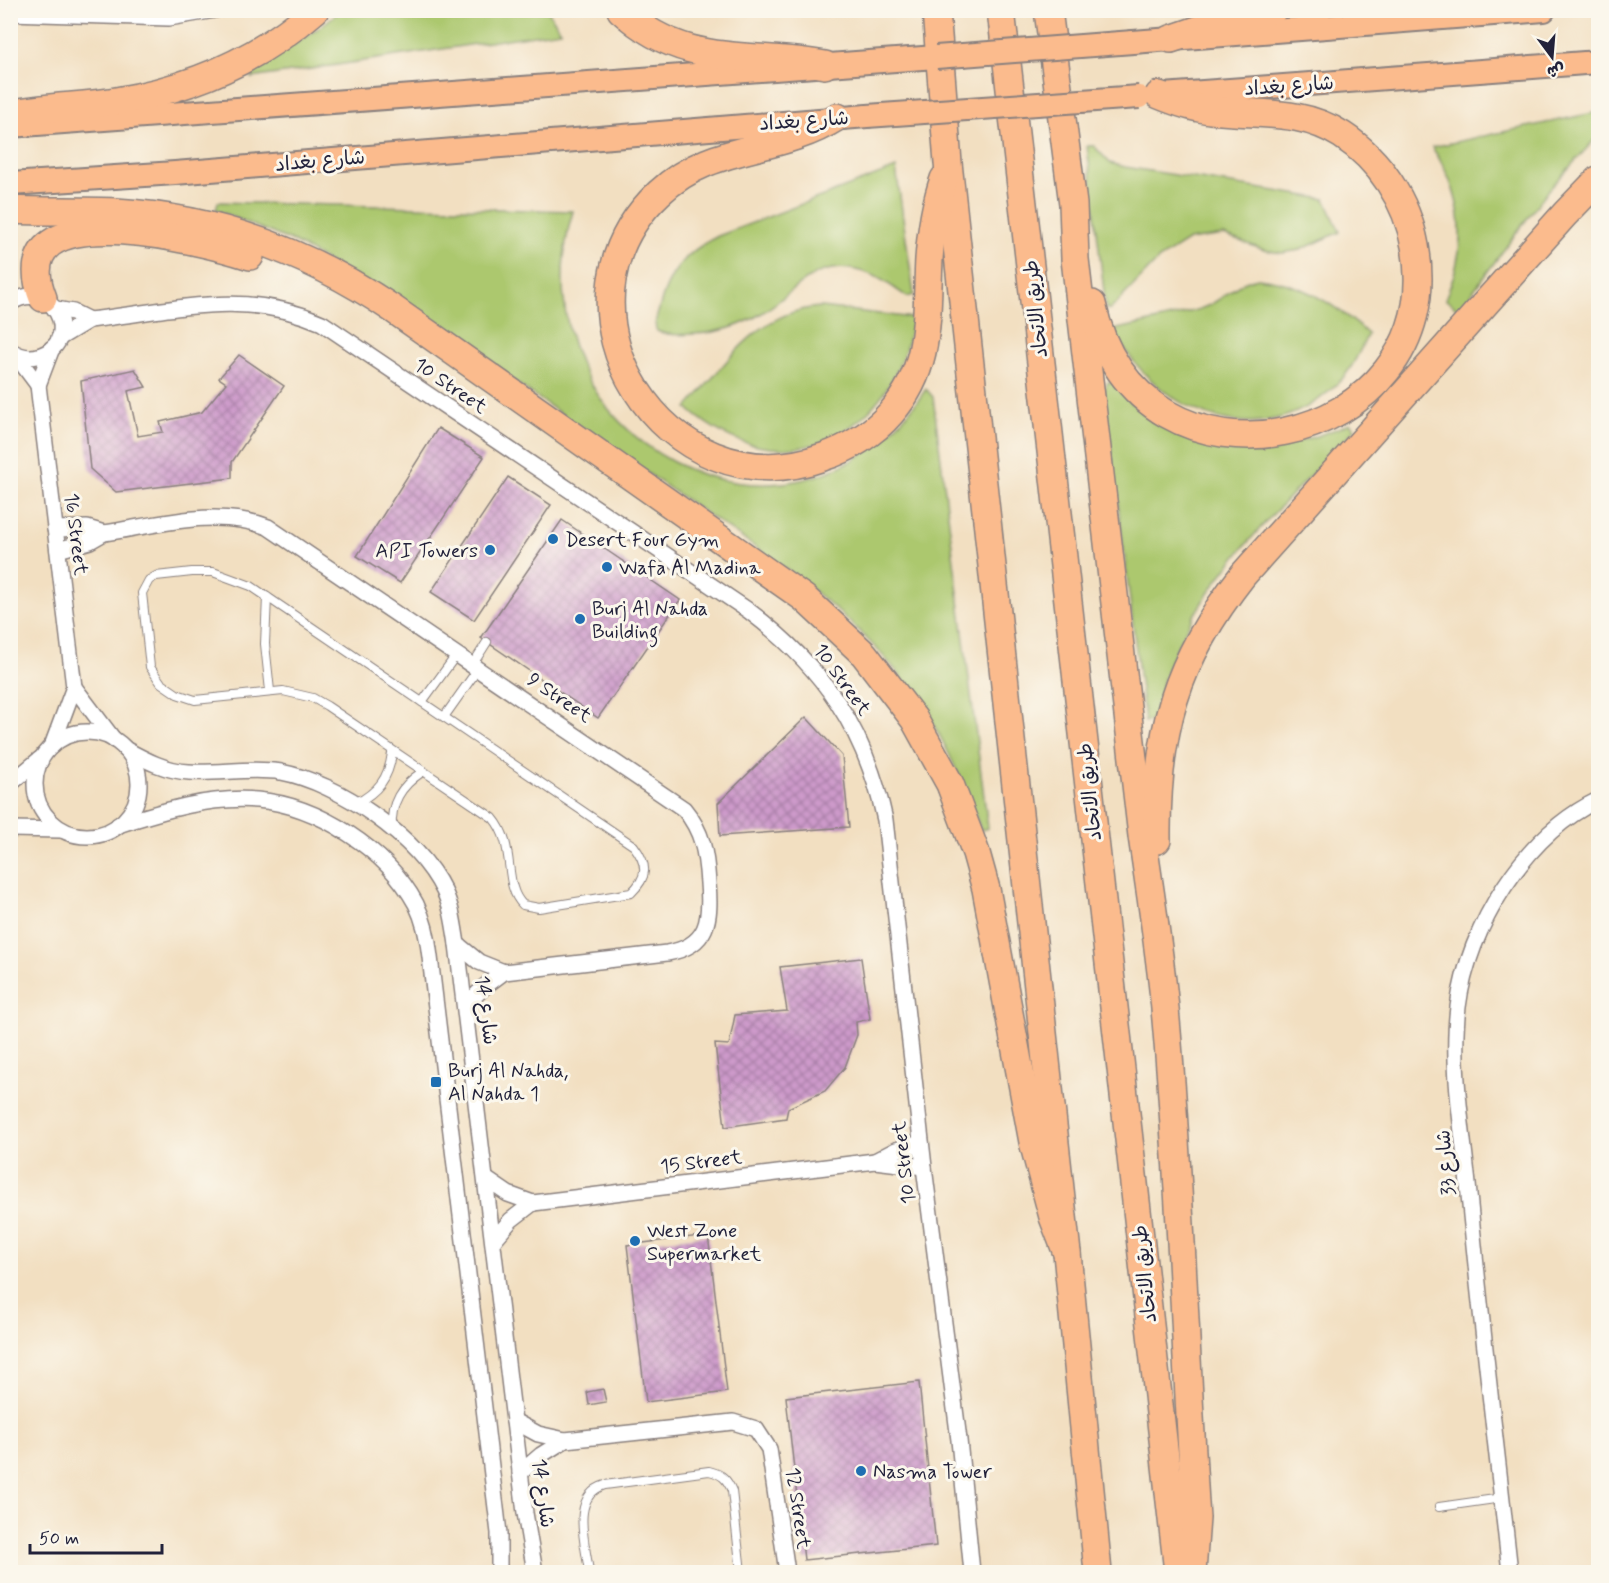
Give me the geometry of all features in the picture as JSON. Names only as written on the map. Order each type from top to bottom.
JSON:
[{"type":"highway","points":[[10,114],[124,100],[203,79],[270,45],[315,10]]},
{"type":"highway","points":[[621,10],[650,32],[693,51],[715,56],[782,59],[825,65]]},
{"type":"highway","name":"طريق الاتحاد","points":[[1001,10],[1178,1572]]},
{"type":"highway","points":[[1048,10],[1073,204],[1075,259],[1086,363],[1142,836],[1156,922],[1177,1158],[1196,1518],[1192,1572]]},
{"type":"highway","points":[[1171,39],[1206,27],[1273,10]]},
{"type":"highway","points":[[936,12],[948,163],[1067,1252],[1098,1572]]},
{"type":"highway","points":[[1073,204],[1081,234],[1092,306],[1102,338],[1130,381],[1149,400],[1171,416],[1221,435],[1265,436],[1290,432],[1314,423],[1358,399],[1387,369],[1398,352],[1410,324],[1418,273],[1417,254],[1408,218],[1380,169],[1344,137],[1305,118],[1270,112],[1211,110],[1149,96]]},
{"type":"highway","points":[[837,117],[799,136],[736,151],[693,168],[657,195],[629,232],[620,253],[611,308],[617,351],[626,374],[638,396],[671,432],[707,454],[746,466],[787,467],[833,454],[873,429],[891,413],[915,374],[923,352],[928,330],[931,235],[948,163]]},
{"type":"highway","points":[[1156,922],[1157,791],[1162,740],[1176,691],[1211,620],[1251,567],[1565,214],[1599,180]]},
{"type":"highway","points":[[10,210],[146,214],[240,234],[304,258],[335,273],[365,290],[804,598],[864,654],[914,719],[950,784],[976,854],[988,898],[1033,1142],[1053,1217],[1067,1252]]},
{"type":"highway","points":[[49,304],[36,281],[35,264],[43,248],[57,236],[74,231],[114,231],[231,250],[319,281],[420,330]]},
{"type":"main road","points":[[10,126],[1544,10]]},
{"type":"main road","name":"شارع بغداد","points":[[10,184],[175,173],[837,117],[1599,62]]},
{"type":"street","points":[[19,12],[169,18],[216,10]]},
{"type":"street","points":[[10,303],[26,296],[89,320],[34,357],[12,352]]},
{"type":"street","name":"10 Street","points":[[89,320],[236,303],[276,307],[322,323],[749,611],[801,655],[824,681],[852,724],[872,770],[880,795],[887,837],[921,1143],[959,1440],[972,1572]]},
{"type":"street","points":[[12,352],[38,386],[56,343],[61,323],[49,304]]},
{"type":"street","name":"16 Street","points":[[38,386],[74,687]]},
{"type":"street","name":"9 Street","points":[[104,533],[220,516],[253,521],[282,536],[458,653],[478,662],[672,799],[694,821],[706,850],[710,912],[707,926],[691,945],[667,953],[504,972]]},
{"type":"street","points":[[55,529],[87,528],[104,533]]},
{"type":"street","points":[[58,550],[82,544],[104,533]]},
{"type":"street","points":[[64,830],[43,811],[37,798],[35,784],[74,687],[120,744],[138,774],[139,788],[135,802],[118,825]]},
{"type":"street","points":[[10,784],[63,738],[82,733],[102,734],[120,744]]},
{"type":"street","name":"شارع 14","points":[[120,744],[165,768],[188,772],[243,769],[280,772],[304,778],[355,804],[392,830],[430,867],[444,892],[457,944],[520,1473],[536,1572]]},
{"type":"street","points":[[10,829],[64,830],[92,836],[118,825],[165,811],[213,802],[235,799],[279,803],[321,818],[357,842],[398,877],[417,906],[424,922],[430,957],[497,1517],[499,1572]]},
{"type":"street","name":"شارع 33","points":[[1510,1572],[1478,1299],[1457,1069],[1458,1007],[1473,947],[1501,891],[1540,843],[1599,800]]},
{"type":"street","points":[[457,944],[479,962],[504,972]]},
{"type":"street","points":[[465,1006],[484,987],[504,972]]},
{"type":"street","points":[[875,1161],[896,1150],[921,1143]]},
{"type":"street","points":[[875,1161],[924,1167]]},
{"type":"street","name":"15 Street","points":[[532,1203],[875,1161]]},
{"type":"street","points":[[486,1179],[508,1194],[532,1203]]},
{"type":"street","points":[[493,1241],[511,1220],[532,1203]]},
{"type":"street","points":[[514,1421],[538,1434],[565,1440]]},
{"type":"street","name":"12 Street","points":[[565,1440],[733,1422],[756,1429],[769,1449],[787,1572]]},
{"type":"street","points":[[520,1473],[541,1455],[565,1440]]},
{"type":"lane","points":[[213,572],[232,578],[267,597],[634,846],[642,857],[645,870],[641,883],[631,893],[539,908],[523,905],[516,899],[508,843],[500,825],[486,812],[393,753],[313,698],[299,693],[270,691],[195,700],[177,694],[161,683],[150,667],[141,600],[145,585],[156,576],[213,572]]},
{"type":"lane","points":[[267,597],[265,644],[270,691]]},
{"type":"lane","points":[[444,717],[489,643]]},
{"type":"lane","points":[[423,702],[458,653]]},
{"type":"lane","points":[[355,804],[384,782],[393,753]]},
{"type":"lane","points":[[392,830],[393,805],[398,794],[408,781],[422,772]]},
{"type":"lane","points":[[589,1572],[582,1509],[590,1493],[605,1485],[709,1471],[720,1474],[728,1481],[732,1491],[741,1572]]},
{"type":"lane","points":[[1439,1507],[1502,1498]]},
{"type":"green space","points":[[340,11],[548,11],[561,31],[251,78],[253,69],[316,30]]},
{"type":"green space","points":[[1598,112],[1598,136],[1547,192],[1459,310],[1445,299],[1458,260],[1460,221],[1457,202],[1443,165],[1432,147]]},
{"type":"green space","points":[[1087,146],[1094,146],[1110,163],[1125,167],[1325,199],[1340,232],[1300,250],[1282,253],[1264,250],[1224,235],[1189,240],[1159,259],[1110,310],[1106,309]]},
{"type":"green space","points":[[896,168],[914,295],[907,297],[872,275],[853,269],[837,268],[811,277],[762,313],[738,325],[712,332],[689,334],[657,331],[656,320],[667,285],[673,274],[687,257],[706,242]]},
{"type":"green space","points":[[218,202],[573,211],[563,292],[581,364],[619,421],[673,462],[737,482],[804,479],[869,449],[926,389],[933,397],[988,828],[981,830],[939,735],[906,683],[860,631],[808,586],[771,558],[391,297],[294,242],[216,210]]},
{"type":"green space","points":[[1258,278],[1289,284],[1318,297],[1344,314],[1368,334],[1352,365],[1340,381],[1311,405],[1279,418],[1247,422],[1215,417],[1185,404],[1157,385],[1133,360],[1113,330],[1194,311],[1219,300],[1237,286]]},
{"type":"green space","points":[[821,307],[913,318],[902,359],[883,394],[858,421],[828,439],[795,448],[760,446],[723,433],[687,408],[729,358],[761,329],[799,310]]},
{"type":"green space","points":[[1108,382],[1114,383],[1139,410],[1166,429],[1194,442],[1223,448],[1254,449],[1285,445],[1350,423],[1355,429],[1261,527],[1205,598],[1182,636],[1164,677],[1153,721],[1145,722],[1104,390]]},
{"type":"building","points":[[239,355],[284,386],[232,462],[232,478],[116,492],[90,469],[81,381],[135,369],[146,387],[128,391],[138,436],[163,432],[160,422],[202,412],[226,383],[219,378]]},
{"type":"building","points":[[438,428],[484,457],[400,583],[357,556]]},
{"type":"building","name":"API Towers","points":[[508,477],[551,505],[474,620],[431,592]]},
{"type":"building","name":"Burj Al Nahda Building","points":[[562,520],[680,600],[598,718],[481,638]]},
{"type":"building","points":[[806,717],[842,756],[849,827],[720,836],[718,803]]},
{"type":"building","points":[[861,958],[870,1019],[856,1022],[857,1035],[845,1067],[825,1091],[788,1108],[786,1118],[725,1127],[715,1044],[729,1045],[735,1015],[787,1011],[780,967]]},
{"type":"building","points":[[708,1235],[727,1392],[646,1402],[627,1245]]},
{"type":"building","name":"Nasma Tower","points":[[919,1382],[936,1546],[804,1560],[786,1397]]},
{"type":"building","points":[[603,1389],[606,1402],[589,1405],[587,1392]]},
{"type":"place","name":"Desert Four Gym","points":[[553,539]]},
{"type":"place","name":"API Towers","points":[[490,550]]},
{"type":"place","name":"Wafa Al Madina","points":[[607,567]]},
{"type":"place","name":"Burj Al Nahda Building","points":[[580,619]]},
{"type":"place","name":"Burj Al Nahda, Al Nahda 1","points":[[436,1082]]},
{"type":"place","name":"West Zone Supermarket","points":[[635,1241]]},
{"type":"place","name":"Nasma Tower","points":[[861,1471]]}]
